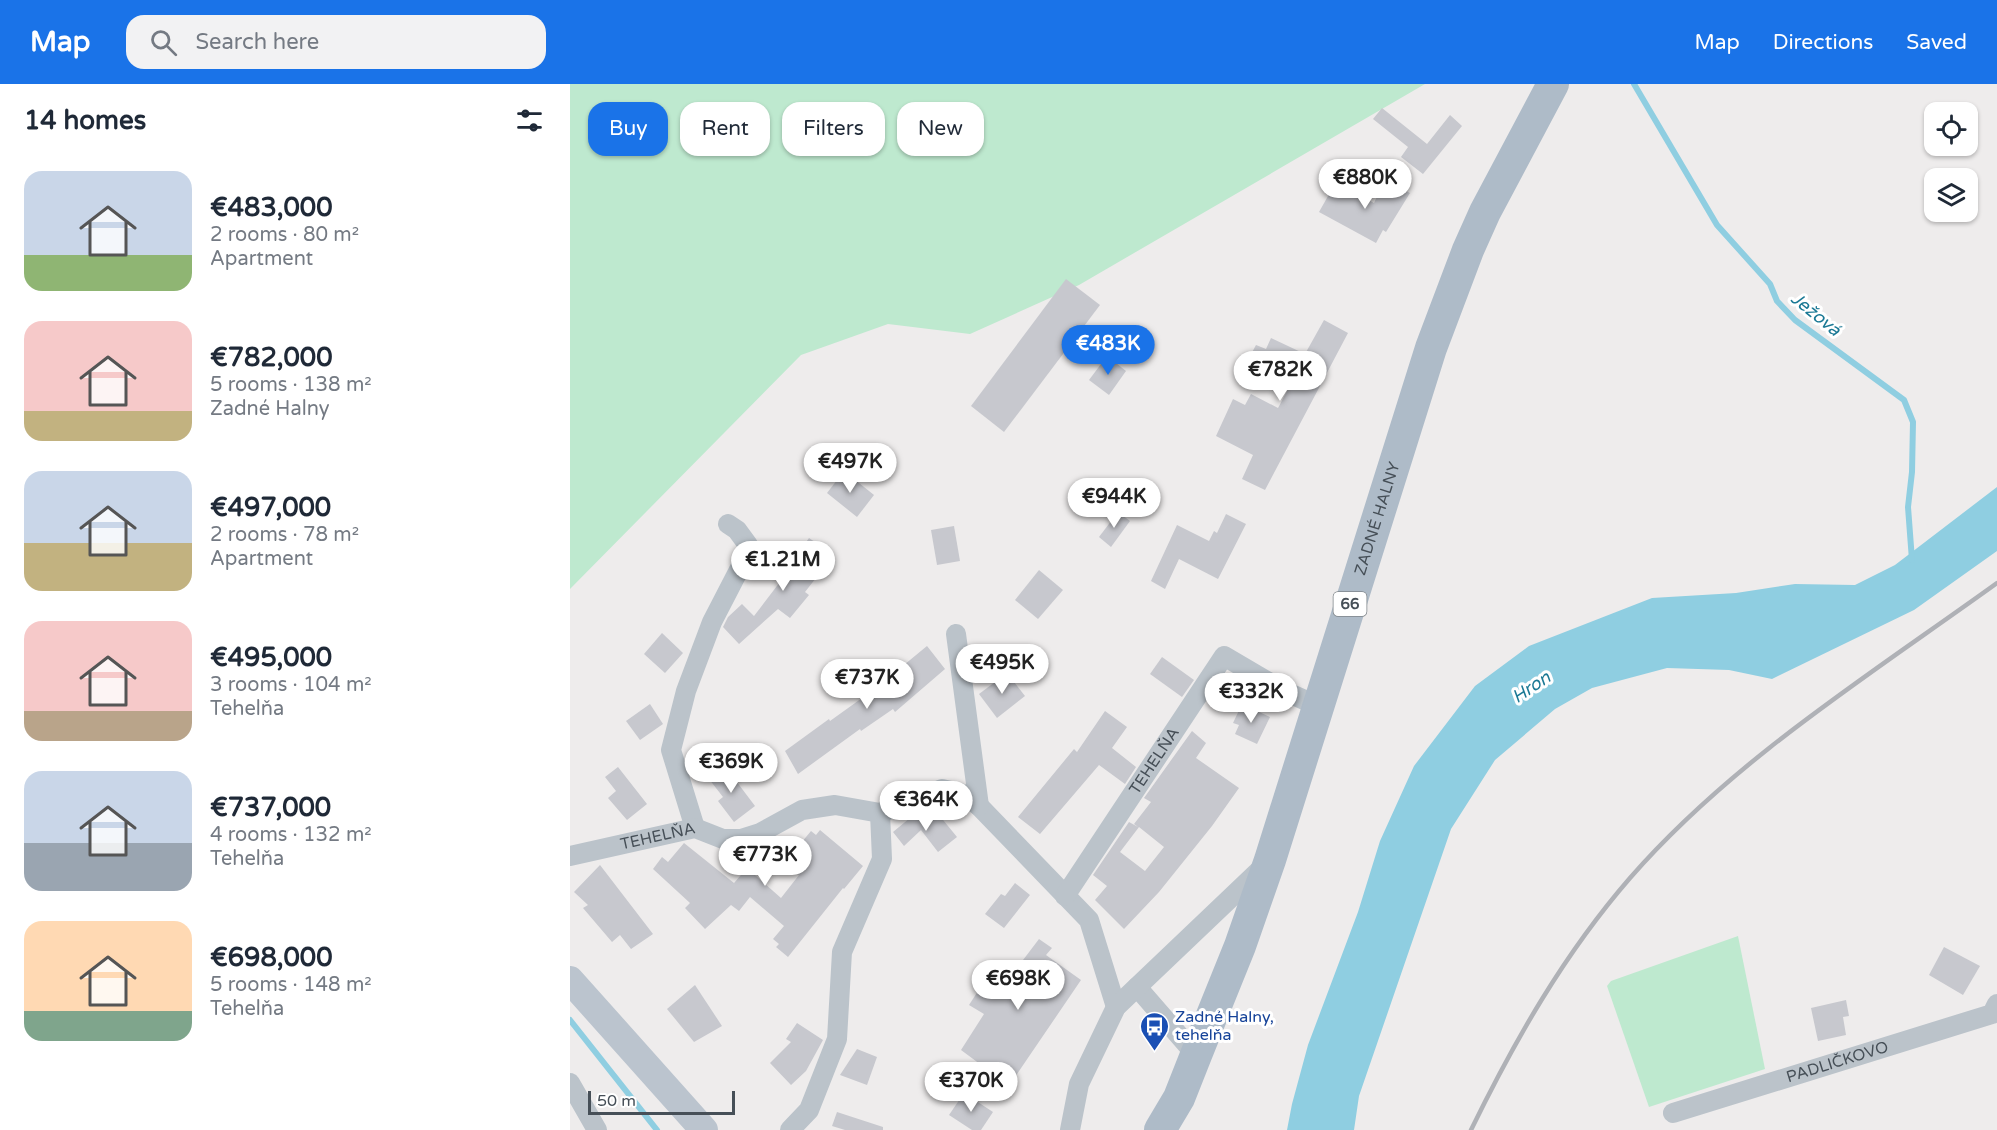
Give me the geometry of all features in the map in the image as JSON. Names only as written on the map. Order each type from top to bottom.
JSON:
[{"type":"main road","name":"ZADNÉ HALNY","points":[[1160,1130],[1179,1098],[1240,946],[1270,860],[1418,385],[1446,305],[1485,212],[1553,84]]},
{"type":"street","points":[[695,828],[671,750],[690,681],[712,622],[743,562],[748,545],[728,524]]},
{"type":"street","points":[[957,634],[979,806]]},
{"type":"street","name":"TEHELŇA","points":[[1065,896],[1224,656],[1282,690],[1318,706]]},
{"type":"street","points":[[790,1130],[809,1110],[837,1039],[842,952],[882,859],[880,813],[942,789],[963,794],[979,806],[1089,920],[1116,1007]]},
{"type":"street","name":"TEHELŇA","points":[[570,856],[695,828],[723,839],[741,839],[760,833],[802,810],[835,805],[880,813]]},
{"type":"street","points":[[1070,1130],[1079,1084],[1116,1007],[1270,860]]},
{"type":"street","points":[[570,980],[704,1130]]},
{"type":"street","points":[[1137,987],[1196,1055]]},
{"type":"street","name":"PADLIČKOVO","points":[[1673,1113],[1995,1011]]},
{"type":"street","points":[[570,1083],[597,1130]]},
{"type":"green space","points":[[570,84],[1425,84],[1079,285],[970,334],[888,324],[801,355],[570,589]]},
{"type":"green space","points":[[1738,936],[1765,1069],[1649,1107],[1607,986],[1611,981]]},
{"type":"water","name":"Hron","points":[[1997,487],[1997,551],[1914,610],[1772,679],[1729,670],[1667,668],[1592,688],[1555,709],[1495,760],[1451,829],[1359,1096],[1354,1130],[1287,1130],[1308,1045],[1358,912],[1380,841],[1414,766],[1475,686],[1529,646],[1652,598],[1736,593],[1795,584],[1855,585],[1895,565]]},
{"type":"building","points":[[1382,108],[1427,144],[1450,115],[1462,126],[1423,174],[1401,157],[1408,147],[1373,119]]},
{"type":"building","points":[[1385,180],[1410,193],[1386,232],[1383,230],[1376,243],[1319,212],[1332,189],[1338,192],[1342,185],[1374,203]]},
{"type":"building","points":[[1066,279],[1100,305],[1004,432],[971,406]]},
{"type":"building","points":[[1324,320],[1348,333],[1265,490],[1242,479],[1253,455],[1216,436],[1233,399],[1245,405],[1251,394],[1278,408],[1293,380],[1249,358],[1256,345],[1266,349],[1271,338],[1305,354]]},
{"type":"building","points":[[1107,356],[1126,371],[1109,395],[1089,380]]},
{"type":"building","points":[[844,471],[874,495],[857,517],[827,493]]},
{"type":"building","points":[[1118,512],[1130,521],[1111,547],[1099,537]]},
{"type":"building","points":[[1226,514],[1246,524],[1218,579],[1179,559],[1165,589],[1151,581],[1177,525],[1209,541],[1214,531],[1217,533]]},
{"type":"building","points":[[954,526],[960,561],[937,565],[931,530]]},
{"type":"building","points":[[809,538],[834,555],[805,592],[809,595],[790,618],[778,609],[739,644],[723,627],[728,617],[742,604],[754,616],[796,561],[794,559]]},
{"type":"building","points":[[1039,570],[1063,590],[1038,619],[1015,600]]},
{"type":"building","points":[[662,633],[683,653],[665,673],[644,654]]},
{"type":"building","points":[[927,646],[945,669],[895,712],[893,709],[861,731],[860,729],[798,774],[785,751],[876,688]]},
{"type":"building","points":[[1162,657],[1194,680],[1182,697],[1150,674]]},
{"type":"building","points":[[1007,673],[1025,696],[997,718],[979,694]]},
{"type":"building","points":[[650,704],[663,724],[640,740],[626,721]]},
{"type":"building","points":[[1242,704],[1270,717],[1257,744],[1235,734],[1239,725],[1233,723]]},
{"type":"building","points":[[1105,711],[1127,727],[1112,748],[1136,767],[1125,784],[1099,765],[1040,834],[1018,817],[1074,749],[1077,752]]},
{"type":"building","points":[[1192,731],[1206,743],[1196,758],[1239,788],[1159,892],[1124,929],[1095,900],[1107,886],[1093,875],[1129,822],[1138,827],[1134,824],[1151,802],[1144,798]],"holes":[[[1139,827],[1164,847],[1145,871],[1120,852]]]},
{"type":"building","points":[[724,765],[755,806],[734,822],[718,801],[723,797],[709,779]]},
{"type":"building","points":[[618,767],[647,804],[627,820],[608,798],[616,791],[605,777]]},
{"type":"building","points":[[916,813],[926,826],[939,815],[957,837],[938,852],[921,830],[904,846],[893,832]]},
{"type":"building","points":[[820,830],[863,866],[788,957],[776,947],[779,944],[773,939],[784,926],[750,897],[739,911],[731,905],[705,929],[685,908],[690,903],[653,869],[662,857],[668,862],[684,843],[734,883],[747,868],[781,898],[799,875],[797,874],[803,866],[791,855],[811,831],[816,835]]},
{"type":"building","points":[[600,865],[653,934],[631,949],[620,935],[612,942],[583,908],[588,905],[574,892]]},
{"type":"building","points":[[1015,883],[1030,895],[1004,928],[985,914],[1001,894],[1005,896]]},
{"type":"building","points":[[1039,939],[1052,948],[1046,955],[1081,980],[1013,1080],[991,1065],[988,1070],[961,1050],[984,1014],[969,1005],[993,968],[1010,977]]},
{"type":"building","points":[[1944,947],[1980,966],[1963,995],[1929,975]]},
{"type":"building","points":[[695,985],[722,1026],[694,1042],[667,1009]]},
{"type":"building","points":[[1846,1000],[1849,1016],[1843,1017],[1846,1035],[1818,1041],[1811,1008]]},
{"type":"building","points":[[797,1023],[823,1040],[806,1071],[791,1085],[770,1063],[791,1042],[786,1039]]},
{"type":"building","points":[[857,1049],[877,1057],[867,1085],[840,1075]]},
{"type":"building","points":[[964,1093],[993,1112],[981,1130],[972,1130],[949,1115]]},
{"type":"building","points":[[837,1112],[883,1127],[883,1130],[845,1130],[832,1126]]},
{"type":"waterway","name":"Ježová","points":[[1634,84],[1717,225],[1770,284],[1777,301],[1795,320],[1904,400],[1913,422],[1912,472],[1908,507],[1912,560]]},
{"type":"waterway","points":[[570,1020],[657,1130]]},
{"type":"railway","points":[[1471,1130],[1505,1063],[1562,967],[1606,907],[1670,835],[1713,795],[1805,720],[1997,583]]},
{"type":"place","name":"Zadné Halny, tehelňa","points":[[1154,1052]]}]
